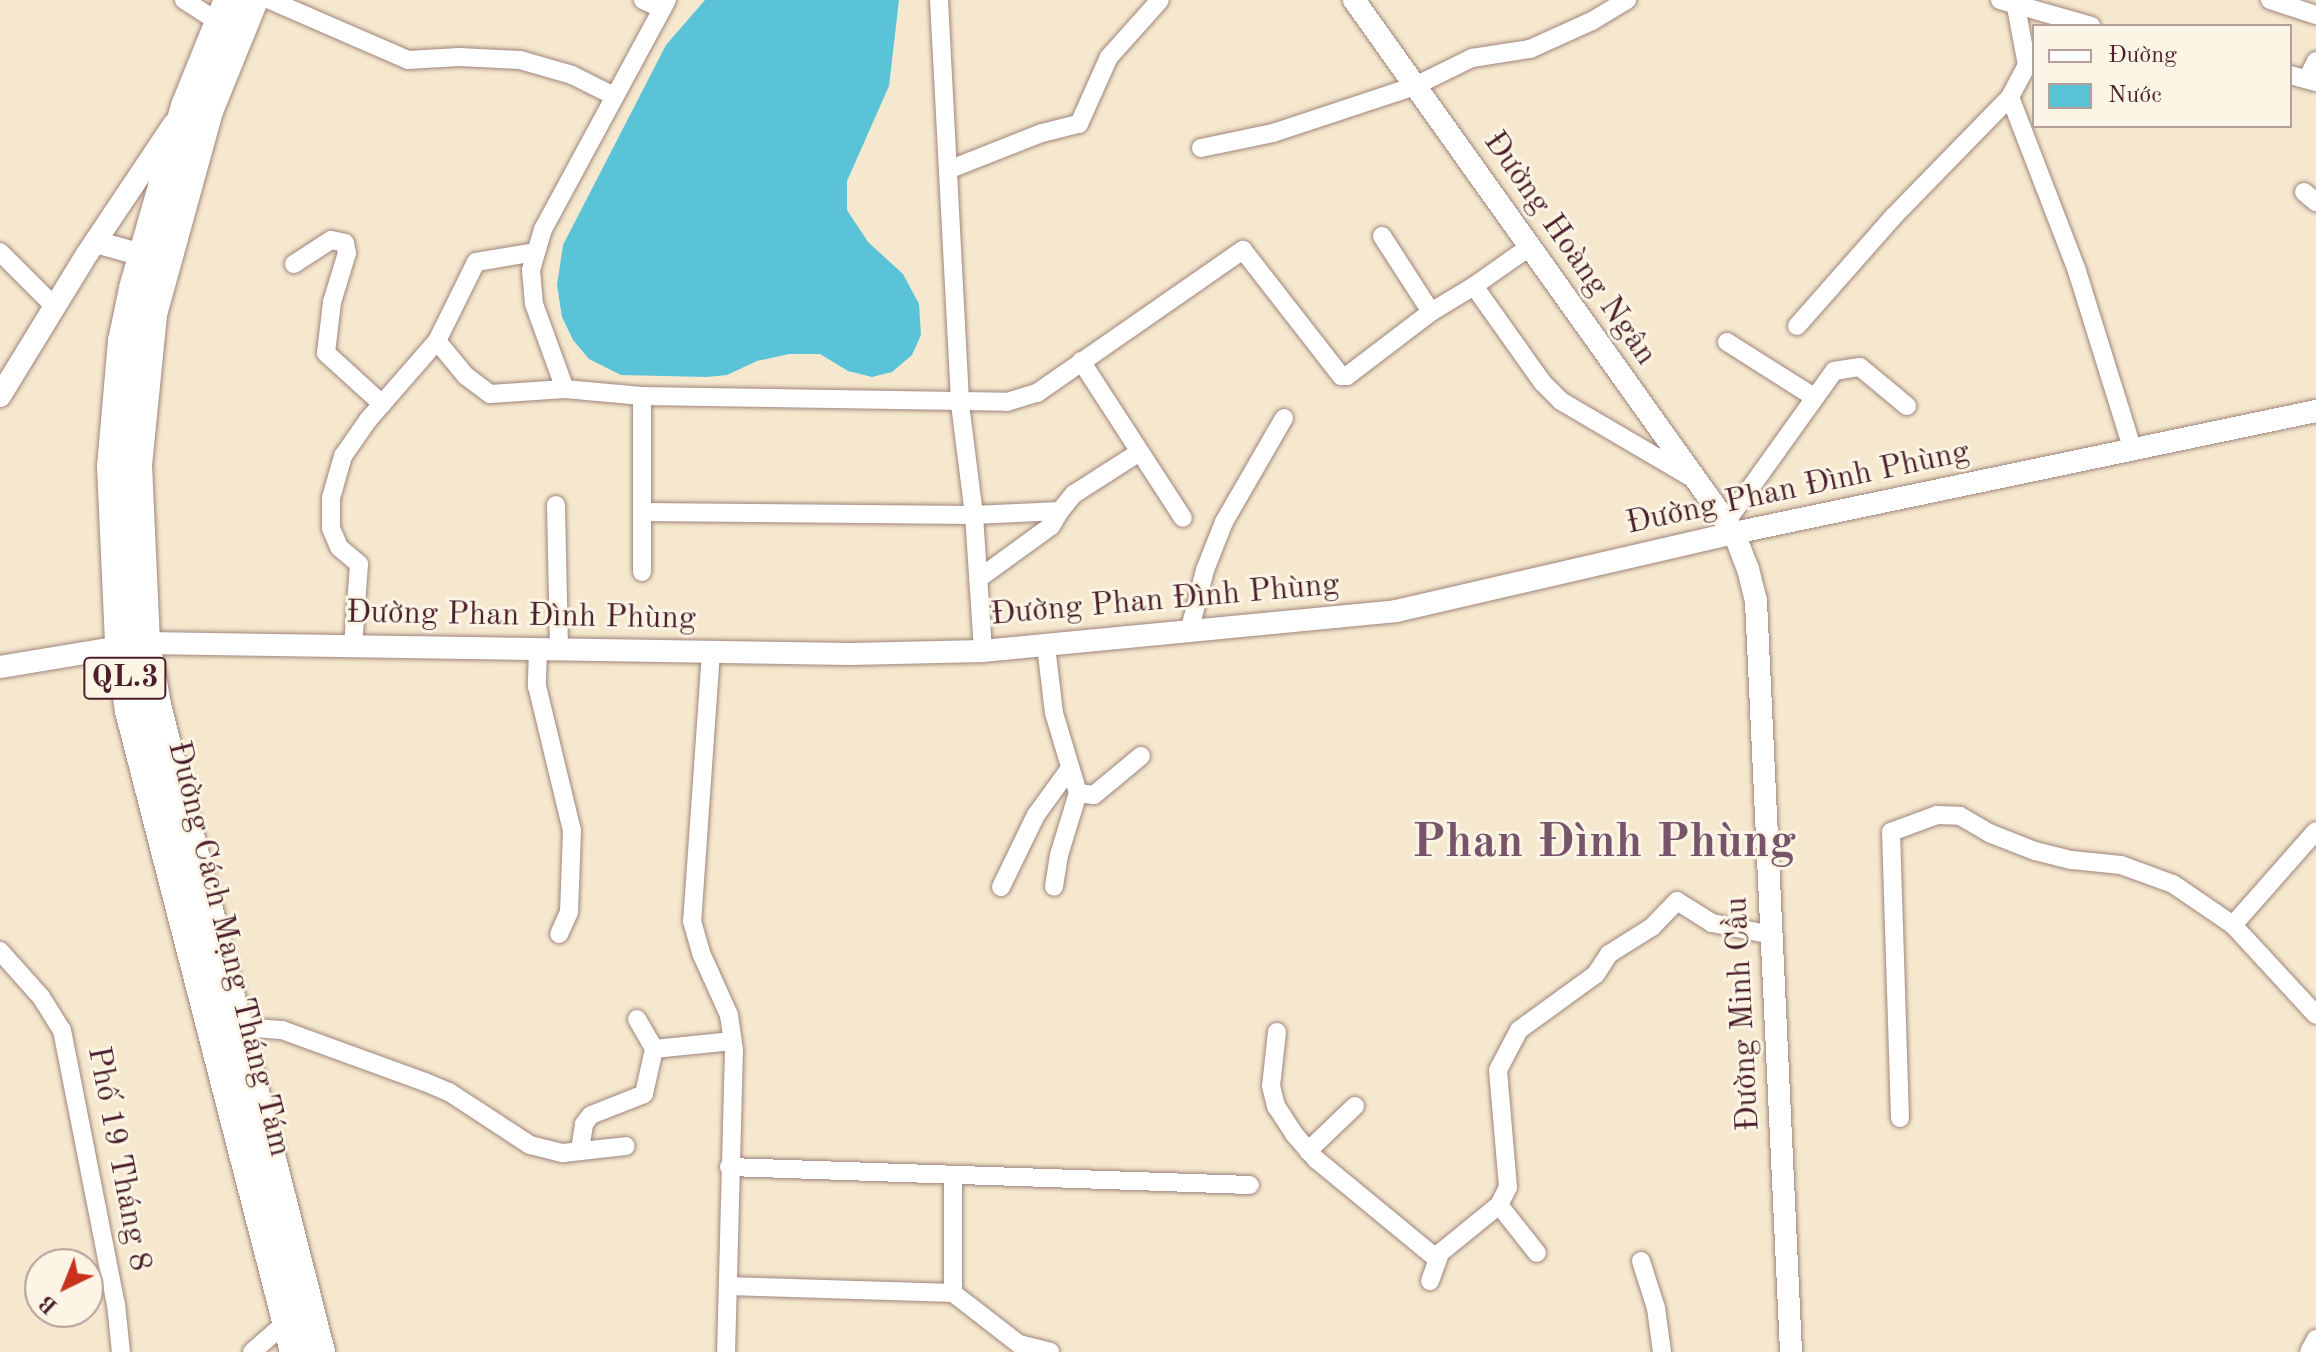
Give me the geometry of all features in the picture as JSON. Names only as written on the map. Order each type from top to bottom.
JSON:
[{"type":"highway","name":"Đường Cách Mạng Tháng Tám","points":[[154,259],[208,111],[253,0]]},
{"type":"highway","name":"Đường Cách Mạng Tháng Tám","points":[[224,11],[186,106],[154,259],[137,465],[132,644],[134,726],[298,1315],[320,1352]]},
{"type":"highway","name":"Đường Cách Mạng Tháng Tám","points":[[132,644],[156,705],[238,1027],[298,1315],[295,1352]]},
{"type":"street","points":[[184,0],[224,11]]},
{"type":"street","points":[[270,0],[408,60],[459,57],[520,60],[572,75],[614,96]]},
{"type":"street","points":[[565,389],[534,304],[531,270],[543,229],[664,5],[643,0]]},
{"type":"street","points":[[939,0],[960,404],[974,515],[983,651]]},
{"type":"street","points":[[948,170],[1042,133],[1079,124],[1109,57],[1160,0]]},
{"type":"street","name":"Đường Hoàng Ngân","points":[[1354,0],[1730,528]]},
{"type":"street","points":[[1201,148],[1273,133],[1415,86],[1472,58],[1530,49],[1627,0]]},
{"type":"street","points":[[2270,0],[2316,15]]},
{"type":"street","points":[[2008,4],[2083,24]]},
{"type":"street","points":[[1797,326],[1893,217],[2021,83],[2027,65],[2008,4]]},
{"type":"street","points":[[2304,79],[2316,61]]},
{"type":"street","points":[[2010,97],[2077,271],[2133,451]]},
{"type":"street","points":[[0,396],[95,242],[186,106]]},
{"type":"street","points":[[1382,236],[1431,312]]},
{"type":"street","points":[[294,264],[331,240],[345,243],[347,253],[332,302],[326,353],[382,404]]},
{"type":"street","points":[[95,242],[154,259]]},
{"type":"street","points":[[437,341],[466,376],[490,394],[565,389],[642,396],[960,404],[1023,399],[1243,250],[1341,376],[1347,376],[1431,312],[1529,247]]},
{"type":"street","points":[[0,252],[55,307]]},
{"type":"street","points":[[353,646],[359,564],[334,540],[331,498],[343,456],[382,404],[437,341],[476,262],[536,252]]},
{"type":"street","points":[[1474,286],[1543,383],[1561,401],[1692,478]]},
{"type":"street","points":[[1727,342],[1814,397]]},
{"type":"street","points":[[1081,361],[1183,518]]},
{"type":"street","points":[[1730,528],[1834,371],[1860,367],[1907,406]]},
{"type":"street","points":[[642,396],[642,572]]},
{"type":"street","name":"Đường Phan Đình Phùng","points":[[0,667],[132,644],[711,652],[983,651],[1396,611],[1730,528],[2133,451],[2316,411]]},
{"type":"street","points":[[1189,632],[1205,570],[1224,522],[1284,418]]},
{"type":"street","points":[[978,579],[1051,526],[1074,494],[1138,453]]},
{"type":"street","points":[[556,505],[549,650],[537,686],[572,831],[569,912],[559,934]]},
{"type":"street","points":[[643,512],[974,515],[1060,511]]},
{"type":"street","name":"Đường Minh Cầu","points":[[1730,528],[1756,601],[1791,1352]]},
{"type":"street","points":[[1046,646],[1054,713],[1068,771],[1077,784],[1078,793],[1059,855],[1054,887]]},
{"type":"street","points":[[711,652],[692,921],[701,953],[729,1015],[733,1041],[726,1352]]},
{"type":"street","points":[[1078,793],[1094,795],[1141,756]]},
{"type":"street","points":[[1001,887],[1036,815],[1068,771]]},
{"type":"street","points":[[1900,1118],[1891,832],[1937,815],[1960,816],[1989,833],[2035,851],[2072,860],[2121,865],[2173,884],[2233,925],[2316,1015]]},
{"type":"street","points":[[2233,925],[2316,831]]},
{"type":"street","points":[[1430,1281],[1437,1259],[1457,1236],[1499,1205],[1510,1176],[1498,1070],[1519,1030],[1596,974],[1609,954],[1652,927],[1677,901],[1712,923],[1772,935]]},
{"type":"street","name":"Phố 19 Tháng 8","points":[[0,951],[41,997],[62,1030],[116,1304],[121,1352]]},
{"type":"street","points":[[580,1150],[584,1124],[591,1115],[644,1094],[654,1049],[637,1019]]},
{"type":"street","points":[[238,1027],[282,1030],[449,1092],[530,1145],[553,1152],[626,1146]]},
{"type":"street","points":[[1277,1032],[1271,1086],[1284,1119],[1308,1151],[1437,1259]]},
{"type":"street","points":[[654,1049],[733,1041]]},
{"type":"street","points":[[1308,1151],[1355,1106]]},
{"type":"street","points":[[729,1167],[1250,1185]]},
{"type":"street","points":[[953,1175],[953,1293]]},
{"type":"street","points":[[1499,1205],[1537,1253]]},
{"type":"street","points":[[1641,1261],[1656,1308],[1662,1352]]},
{"type":"street","points":[[728,1286],[953,1293],[1019,1344],[1050,1352]]},
{"type":"street","points":[[252,1352],[298,1315]]},
{"type":"street","points":[[2309,1352],[2316,1339]]},
{"type":"water","points":[[705,0],[899,0],[889,86],[847,181],[847,210],[868,242],[903,274],[919,304],[921,335],[912,355],[892,372],[872,377],[848,371],[820,354],[789,354],[757,361],[727,375],[621,375],[589,359],[573,340],[562,317],[557,285],[563,245],[666,45]]},
{"type":"district","name":"Phan Đình Phùng","points":[[1604,844]]}]
